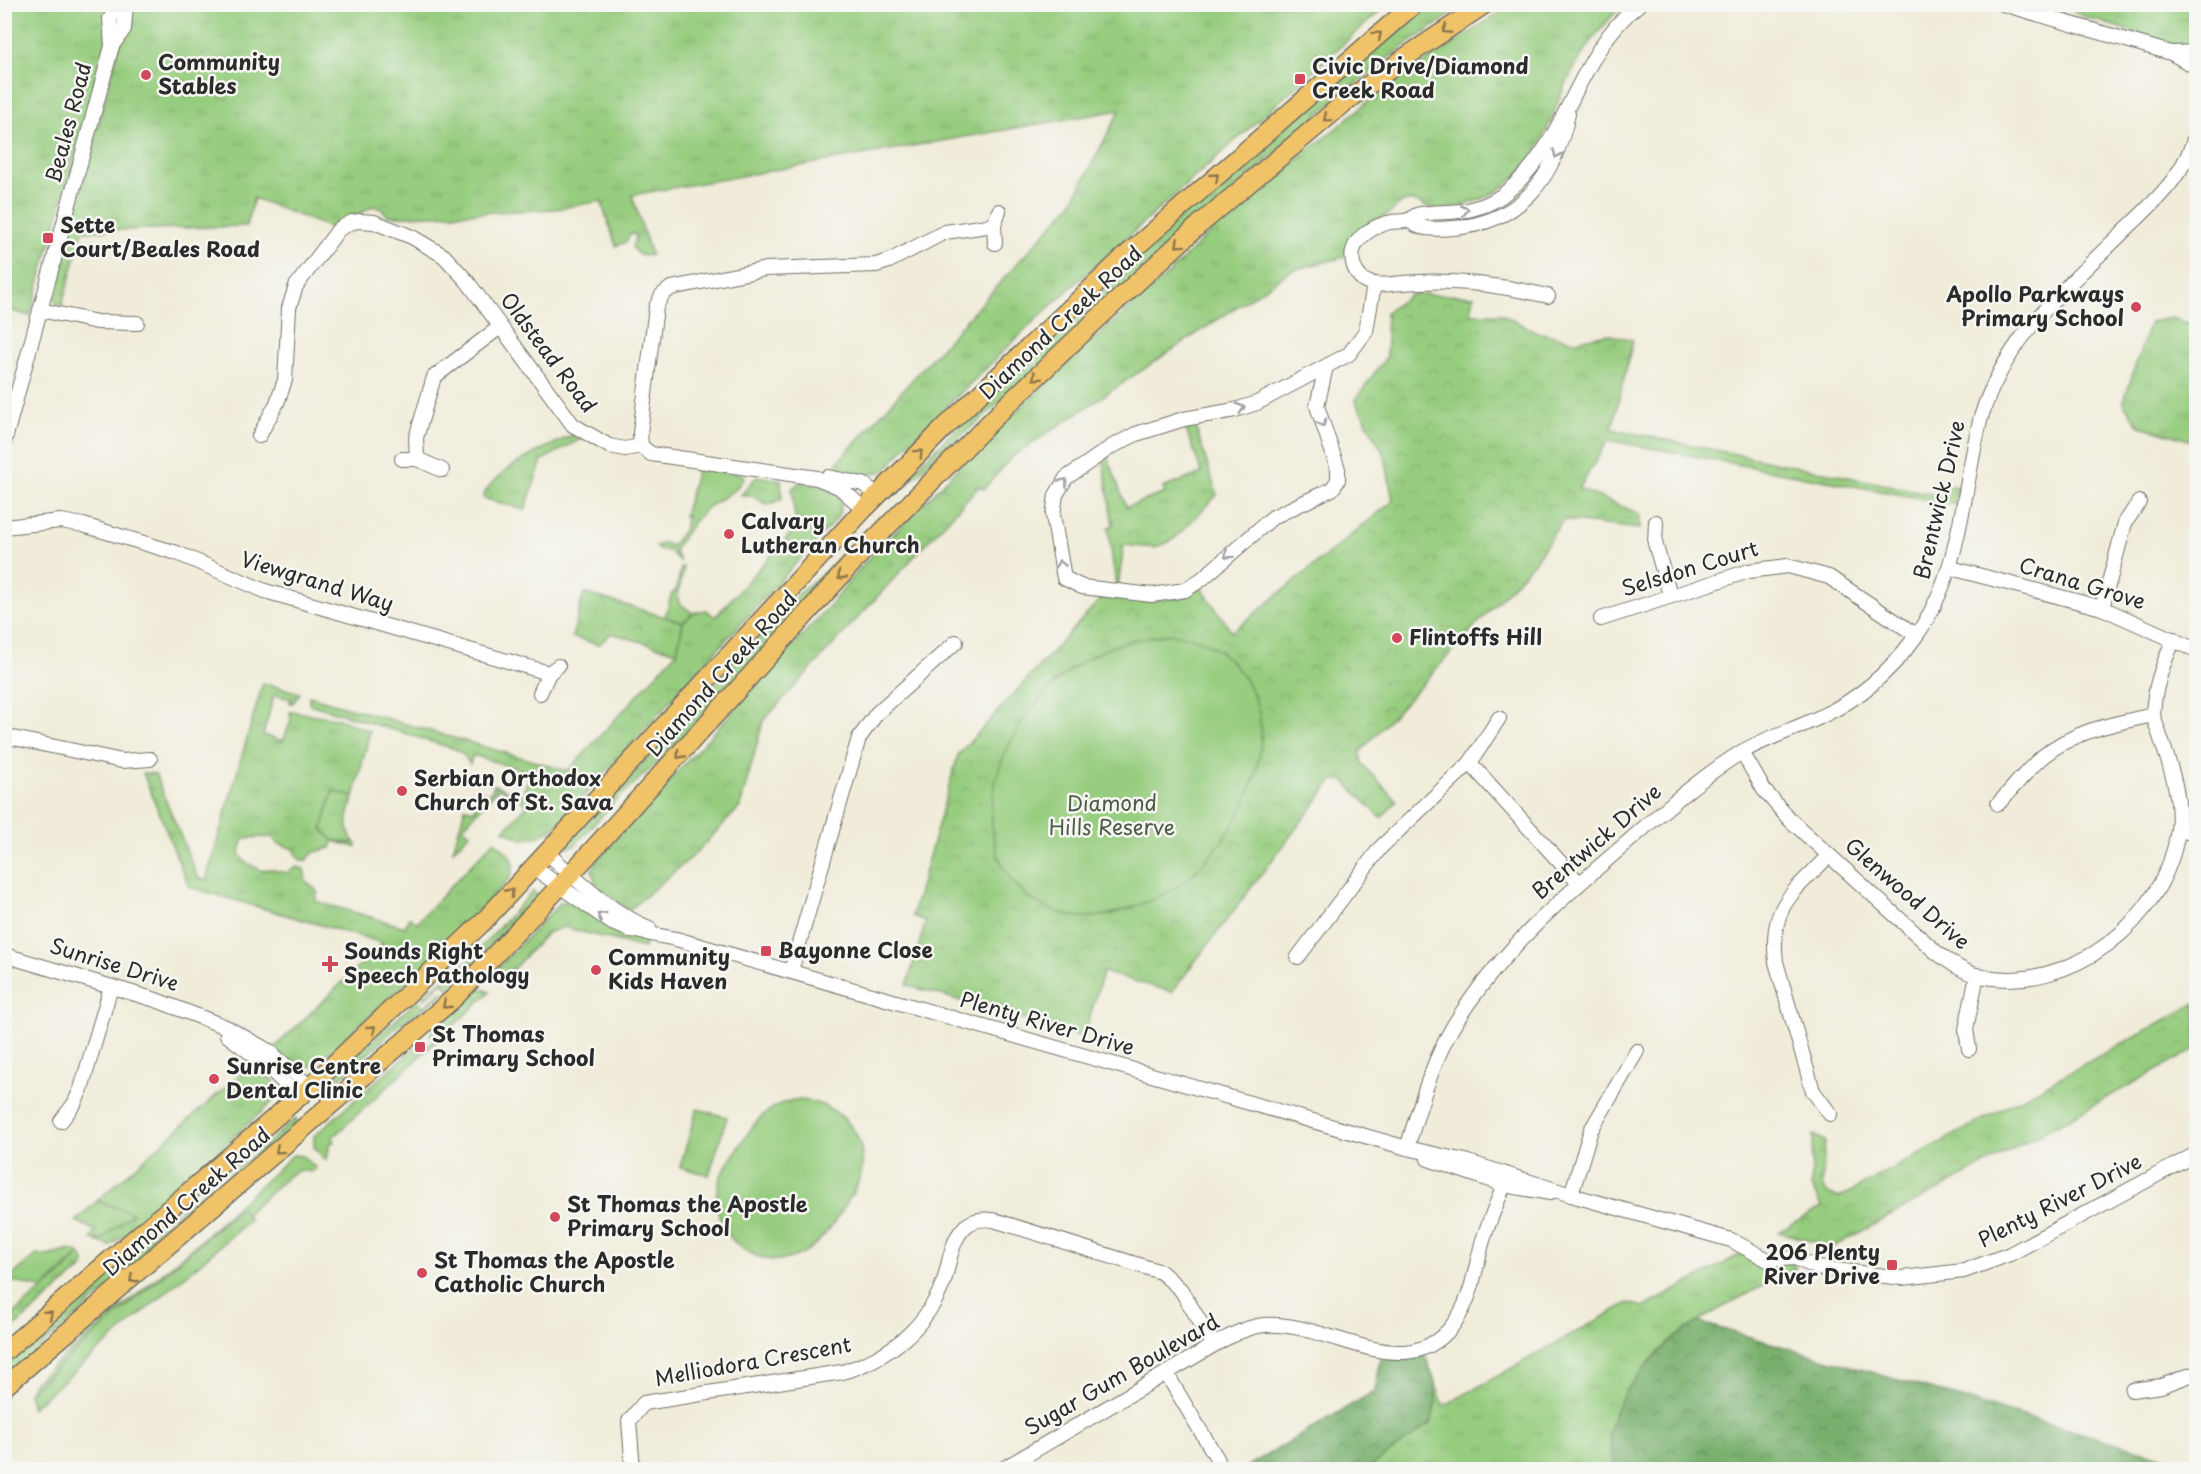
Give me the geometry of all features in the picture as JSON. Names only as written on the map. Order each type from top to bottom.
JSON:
[{"type":"main road","name":"Diamond Creek Road","points":[[4,1352],[304,1092],[462,944],[878,495],[1122,259],[1414,4]]},
{"type":"main road","name":"Diamond Creek Road","points":[[4,1388],[454,998],[565,880],[890,523],[1012,400],[1199,225],[1380,75],[1485,4]]},
{"type":"main road","points":[[864,509],[874,518],[890,523],[890,509],[878,495]]},
{"type":"main road","name":"Sunrise Drive","points":[[304,1092],[319,1096],[323,1112]]},
{"type":"street","name":"Beales Road","points":[[4,443],[9,432],[7,421],[40,310],[112,46],[110,19],[118,4]]},
{"type":"street","name":"Beales Road","points":[[112,46],[124,29],[126,4]]},
{"type":"street","points":[[1548,296],[1482,284],[1430,282],[1374,284],[1361,278],[1352,255],[1355,245],[1373,229],[1389,222],[1409,220],[1423,213],[1460,212],[1476,208],[1506,193],[1539,159],[1602,44],[1639,4]]},
{"type":"street","points":[[2003,4],[2171,53],[2196,67]]},
{"type":"street","points":[[2171,53],[2196,52]]},
{"type":"street","name":"Brentwick Drive","points":[[1407,1148],[1428,1082],[1441,1052],[1472,998],[1521,938],[1579,883],[1682,795],[1742,752],[1849,703],[1874,684],[1894,664],[1917,635],[1951,568],[1981,417],[1987,396],[2006,359],[2040,314],[2168,187],[2187,159],[2196,132]]},
{"type":"street","points":[[995,243],[994,225],[999,211]]},
{"type":"street","name":"Oldstead Road","points":[[259,436],[277,403],[285,380],[290,308],[296,286],[339,229],[352,222],[374,222],[418,239],[444,256],[467,281],[573,425],[609,446],[626,449],[641,446],[651,454],[817,478],[851,480],[863,484],[878,495]]},
{"type":"street","points":[[641,446],[640,433],[656,307],[662,296],[671,288],[784,267],[876,265],[897,257],[945,232],[994,225]]},
{"type":"street","points":[[1326,367],[1317,406],[1338,469],[1338,480],[1332,489],[1274,517],[1202,579],[1177,593],[1152,595],[1090,588],[1077,586],[1064,578],[1053,522],[1053,508],[1058,490],[1073,472],[1136,434],[1178,420],[1235,410],[1257,403],[1349,354],[1363,337],[1370,317],[1374,284]]},
{"type":"street","points":[[40,310],[103,323],[137,323]]},
{"type":"street","points":[[417,459],[416,438],[434,377],[500,327]]},
{"type":"street","points":[[402,459],[417,459],[442,470]]},
{"type":"street","name":"Oldstead Road","points":[[817,478],[839,487],[864,509]]},
{"type":"street","points":[[2102,608],[2125,523],[2139,502]]},
{"type":"street","name":"Viewgrand Way","points":[[4,527],[61,521],[83,525],[177,553],[265,591],[554,669],[540,693]]},
{"type":"street","points":[[1656,522],[1655,543],[1670,595]]},
{"type":"street","name":"Selsdon Court","points":[[1601,619],[1670,595],[1772,566],[1816,571],[1844,586],[1917,635]]},
{"type":"street","name":"Crana Grove","points":[[1951,568],[2102,608],[2196,650]]},
{"type":"street","name":"Glenwood Drive","points":[[1742,752],[1764,790],[1777,805],[1828,855],[1936,952],[1956,967],[1977,975],[2014,979],[2061,970],[2100,950],[2131,924],[2162,881],[2178,830],[2179,811],[2174,778],[2154,715],[2156,687],[2174,639]]},
{"type":"street","points":[[791,971],[859,738],[877,713],[956,642]]},
{"type":"street","points":[[1998,804],[2043,757],[2061,744],[2102,726],[2154,715]]},
{"type":"street","points":[[1298,957],[1380,848],[1470,764],[1499,718]]},
{"type":"street","points":[[4,736],[122,761],[150,759]]},
{"type":"street","points":[[1470,764],[1579,883]]},
{"type":"street","points":[[2178,830],[2196,834]]},
{"type":"street","name":"Plenty River Drive","points":[[546,852],[565,880]]},
{"type":"street","points":[[1828,855],[1781,907],[1774,924],[1773,942],[1776,962],[1813,1091],[1830,1114]]},
{"type":"street","name":"Plenty River Drive","points":[[533,867],[565,880],[642,925],[676,939],[1407,1148],[1444,1165],[1541,1192],[1571,1195],[1731,1240],[1768,1260],[1795,1258],[1818,1268],[1902,1278],[1941,1275],[1981,1266],[2019,1250],[2196,1154]]},
{"type":"street","name":"Sunrise Drive","points":[[4,955],[182,1009],[250,1045],[304,1092]]},
{"type":"street","points":[[1969,1049],[1966,1029],[1977,975]]},
{"type":"street","points":[[61,1121],[74,1104],[81,1089],[111,987]]},
{"type":"street","points":[[1571,1195],[1594,1125],[1637,1051]]},
{"type":"street","name":"Sugar Gum Boulevard","points":[[1002,1470],[1214,1345],[1251,1328],[1279,1325],[1385,1353],[1418,1349],[1446,1333],[1461,1313],[1499,1179]]},
{"type":"street","name":"Melliodora Crescent","points":[[633,1470],[628,1427],[633,1414],[644,1402],[842,1372],[869,1362],[894,1348],[915,1328],[932,1306],[959,1234],[975,1221],[997,1221],[1161,1272],[1181,1290],[1214,1345]]},
{"type":"street","points":[[1166,1373],[1218,1460]]},
{"type":"street","points":[[2132,1390],[2161,1386],[2196,1373]]},
{"type":"green space","points":[[4,5],[110,5],[106,44],[30,316],[5,309]]},
{"type":"green space","points":[[130,5],[1387,5],[1047,309],[907,445],[885,470],[864,477],[829,472],[1071,204],[1120,110],[632,195],[651,255],[648,256],[640,255],[632,247],[636,236],[631,233],[626,242],[616,246],[601,201],[556,209],[409,216],[388,216],[382,209],[373,206],[333,229],[254,198],[246,226],[83,231],[62,305],[56,304],[54,292]]},
{"type":"green space","points":[[1430,5],[1465,5],[1395,53],[1321,112],[978,422],[937,455],[897,494],[893,491],[1062,324],[1221,181]]},
{"type":"green space","points":[[1511,5],[1623,5],[1585,51],[1567,82],[1541,142],[1524,168],[1512,180],[1490,195],[1454,207],[1444,209],[1427,207],[1412,201],[1403,202],[1355,235],[1347,248],[1345,257],[1292,270],[1012,457],[984,489],[979,486],[763,721],[740,807],[694,855],[629,910],[596,885],[592,870],[597,860],[830,605],[861,567],[968,458],[1077,354],[1166,276],[1213,229],[1380,92]]},
{"type":"green space","points":[[2070,5],[2196,5],[2196,46],[2176,46],[2083,16],[2074,12]]},
{"type":"green space","name":"Diamond Hills Reserve","points":[[1412,294],[1474,296],[1471,314],[1501,314],[1537,332],[1575,341],[1607,334],[1633,340],[1612,429],[1937,495],[1949,486],[1959,487],[1955,505],[1608,440],[1579,489],[1640,514],[1640,529],[1563,520],[1534,562],[1360,752],[1362,764],[1397,801],[1381,818],[1343,780],[1333,780],[1172,992],[1103,972],[1084,1037],[907,985],[926,921],[912,916],[958,755],[1104,595],[1166,600],[1200,586],[1232,632],[1393,501],[1385,456],[1355,400],[1387,356],[1386,312]]},
{"type":"green space","points":[[2172,318],[2196,325],[2196,442],[2140,426],[2123,403],[2150,322]]},
{"type":"green space","points":[[1194,422],[1217,495],[1173,540],[1155,548],[1124,545],[1118,587],[1116,586],[1108,527],[1113,526],[1103,458],[1107,455],[1126,507],[1165,493],[1163,488],[1202,473],[1184,424]]},
{"type":"green space","points":[[576,433],[583,438],[542,460],[525,510],[483,498],[488,487],[509,468]]},
{"type":"green space","points":[[698,466],[742,474],[744,478],[735,490],[706,508],[693,523],[676,547],[675,552],[680,562],[670,551],[659,550],[655,546],[664,543],[672,546],[683,531],[687,517],[684,516]]},
{"type":"green space","points":[[757,476],[781,480],[782,499],[768,505],[750,495],[741,495]]},
{"type":"green space","points":[[799,482],[824,486],[835,492],[842,502],[838,517],[573,808],[550,830],[538,837],[522,839],[504,830],[527,806],[520,799],[531,773],[473,755],[470,764],[463,754],[455,749],[309,704],[309,696],[568,771],[677,652],[683,622],[693,613],[706,610],[715,617],[796,528],[792,489]]},
{"type":"green space","points":[[862,533],[867,537],[667,754],[615,801],[574,846],[567,848],[570,841],[795,597],[829,568]]},
{"type":"green space","points":[[681,567],[684,567],[678,594],[679,603],[693,613],[683,622],[665,617],[672,593],[676,591]]},
{"type":"green space","points":[[584,593],[683,622],[677,652],[611,633],[599,645],[572,637]]},
{"type":"green space","points":[[1171,634],[1189,637],[1214,647],[1234,665],[1251,691],[1260,719],[1261,747],[1255,777],[1244,805],[1210,856],[1190,877],[1162,895],[1123,910],[1095,917],[1073,916],[1044,906],[1021,891],[1005,870],[996,847],[992,820],[994,793],[1000,765],[1012,739],[1026,716],[1044,695],[1074,667],[1095,654],[1127,642]]},
{"type":"green space","points":[[263,683],[300,693],[293,703],[290,703],[291,699],[274,695],[263,735],[283,741],[291,720],[290,712],[335,718],[370,731],[354,797],[333,791],[322,829],[333,840],[350,843],[353,841],[357,844],[356,847],[333,841],[331,848],[314,852],[306,861],[299,859],[294,849],[277,843],[272,837],[244,838],[239,854],[245,862],[262,871],[270,869],[287,873],[297,867],[304,869],[306,881],[318,892],[315,901],[405,927],[409,917],[416,923],[494,841],[510,856],[513,865],[511,877],[440,952],[320,1061],[307,1067],[290,1061],[274,1048],[383,943],[189,887],[143,773],[155,774],[198,878],[206,880]]},
{"type":"green space","points":[[494,785],[507,790],[508,793],[499,788],[463,827],[470,833],[453,850],[465,808],[474,810],[480,791],[490,794]]},
{"type":"green space","points":[[333,791],[354,797],[348,819],[348,830],[353,841],[350,843],[333,840],[322,829]]},
{"type":"green space","points":[[533,891],[538,895],[449,989],[442,982],[425,999],[422,996],[470,959]]},
{"type":"green space","points":[[561,902],[589,911],[646,941],[644,948],[564,927],[547,933],[500,983],[495,971]]},
{"type":"green space","points":[[479,987],[490,992],[332,1138],[334,1141],[329,1145],[328,1157],[325,1160],[314,1147],[314,1136],[414,1048],[420,1053],[435,1039],[430,1034]]},
{"type":"green space","points":[[442,991],[444,993],[439,998],[398,1026],[348,1071],[330,1084],[327,1081],[418,1000],[424,1007]]},
{"type":"green space","points":[[2196,1003],[2196,1049],[1833,1247],[1779,1232],[1822,1207],[1811,1186],[1813,1135],[1825,1141],[1822,1185],[1826,1192],[1839,1198]]},
{"type":"green space","points":[[253,1063],[274,1081],[276,1095],[271,1103],[128,1233],[110,1246],[95,1241],[101,1240],[132,1213],[97,1201]]},
{"type":"green space","points":[[793,1100],[822,1105],[846,1121],[855,1132],[860,1145],[862,1160],[860,1176],[855,1190],[834,1223],[816,1243],[796,1257],[771,1260],[746,1251],[729,1236],[719,1216],[717,1193],[724,1169],[754,1125],[766,1112]]},
{"type":"green space","points":[[697,1109],[727,1117],[709,1175],[680,1167]]},
{"type":"green space","points":[[295,1119],[299,1123],[5,1378],[5,1361],[203,1191],[243,1164]]},
{"type":"green space","points":[[293,1155],[303,1156],[316,1168],[312,1172],[300,1170],[291,1174],[245,1215],[239,1209],[28,1393],[34,1382],[200,1241]]},
{"type":"green space","points":[[97,1201],[133,1213],[101,1240],[91,1239],[96,1231],[76,1221]]},
{"type":"green space","points":[[240,1208],[250,1220],[32,1408],[28,1393]]},
{"type":"green space","points":[[71,1250],[80,1254],[43,1289],[7,1280],[38,1254],[47,1256]]},
{"type":"green space","points":[[1746,1251],[1794,1264],[1795,1269],[1702,1319],[1662,1350],[1644,1369],[1622,1402],[1614,1421],[1611,1449],[1617,1469],[1243,1470],[1375,1391],[1381,1359],[1400,1360],[1425,1355],[1444,1406],[1628,1303],[1645,1307]]},
{"type":"green space","points":[[80,1254],[85,1263],[84,1267],[5,1335],[5,1321],[60,1275]]},
{"type":"green space","points":[[1698,1322],[2196,1466],[2196,1469],[1617,1469],[1610,1449],[1609,1433],[1614,1413],[1622,1398],[1657,1354]]},
{"type":"green space","points":[[1425,1355],[1434,1381],[1437,1402],[1430,1424],[1367,1469],[1243,1469],[1375,1391],[1381,1359],[1400,1360]]},
{"type":"place","name":"Community Stables","points":[[146,75]]},
{"type":"place","name":"Civic Drive/Diamond Creek Road","points":[[1300,79]]},
{"type":"place","name":"Sette Court/Beales Road","points":[[48,238]]},
{"type":"place","name":"Apollo Parkways Primary School","points":[[2136,307]]},
{"type":"place","name":"Calvary Lutheran Church","points":[[729,534]]},
{"type":"place","name":"Flintoffs Hill","points":[[1397,638]]},
{"type":"place","name":"Serbian Orthodox Church of St. Sava","points":[[402,791]]},
{"type":"place","name":"Bayonne Close","points":[[766,951]]},
{"type":"place","name":"Sounds Right Speech Pathology","points":[[330,964]]},
{"type":"place","name":"Community Kids Haven","points":[[596,970]]},
{"type":"place","name":"St Thomas Primary School","points":[[420,1047]]},
{"type":"place","name":"Sunrise Centre Dental Clinic","points":[[214,1079]]},
{"type":"place","name":"St Thomas the Apostle Primary School","points":[[555,1217]]},
{"type":"place","name":"206 Plenty River Drive","points":[[1892,1265]]},
{"type":"place","name":"St Thomas the Apostle Catholic Church","points":[[422,1273]]}]
